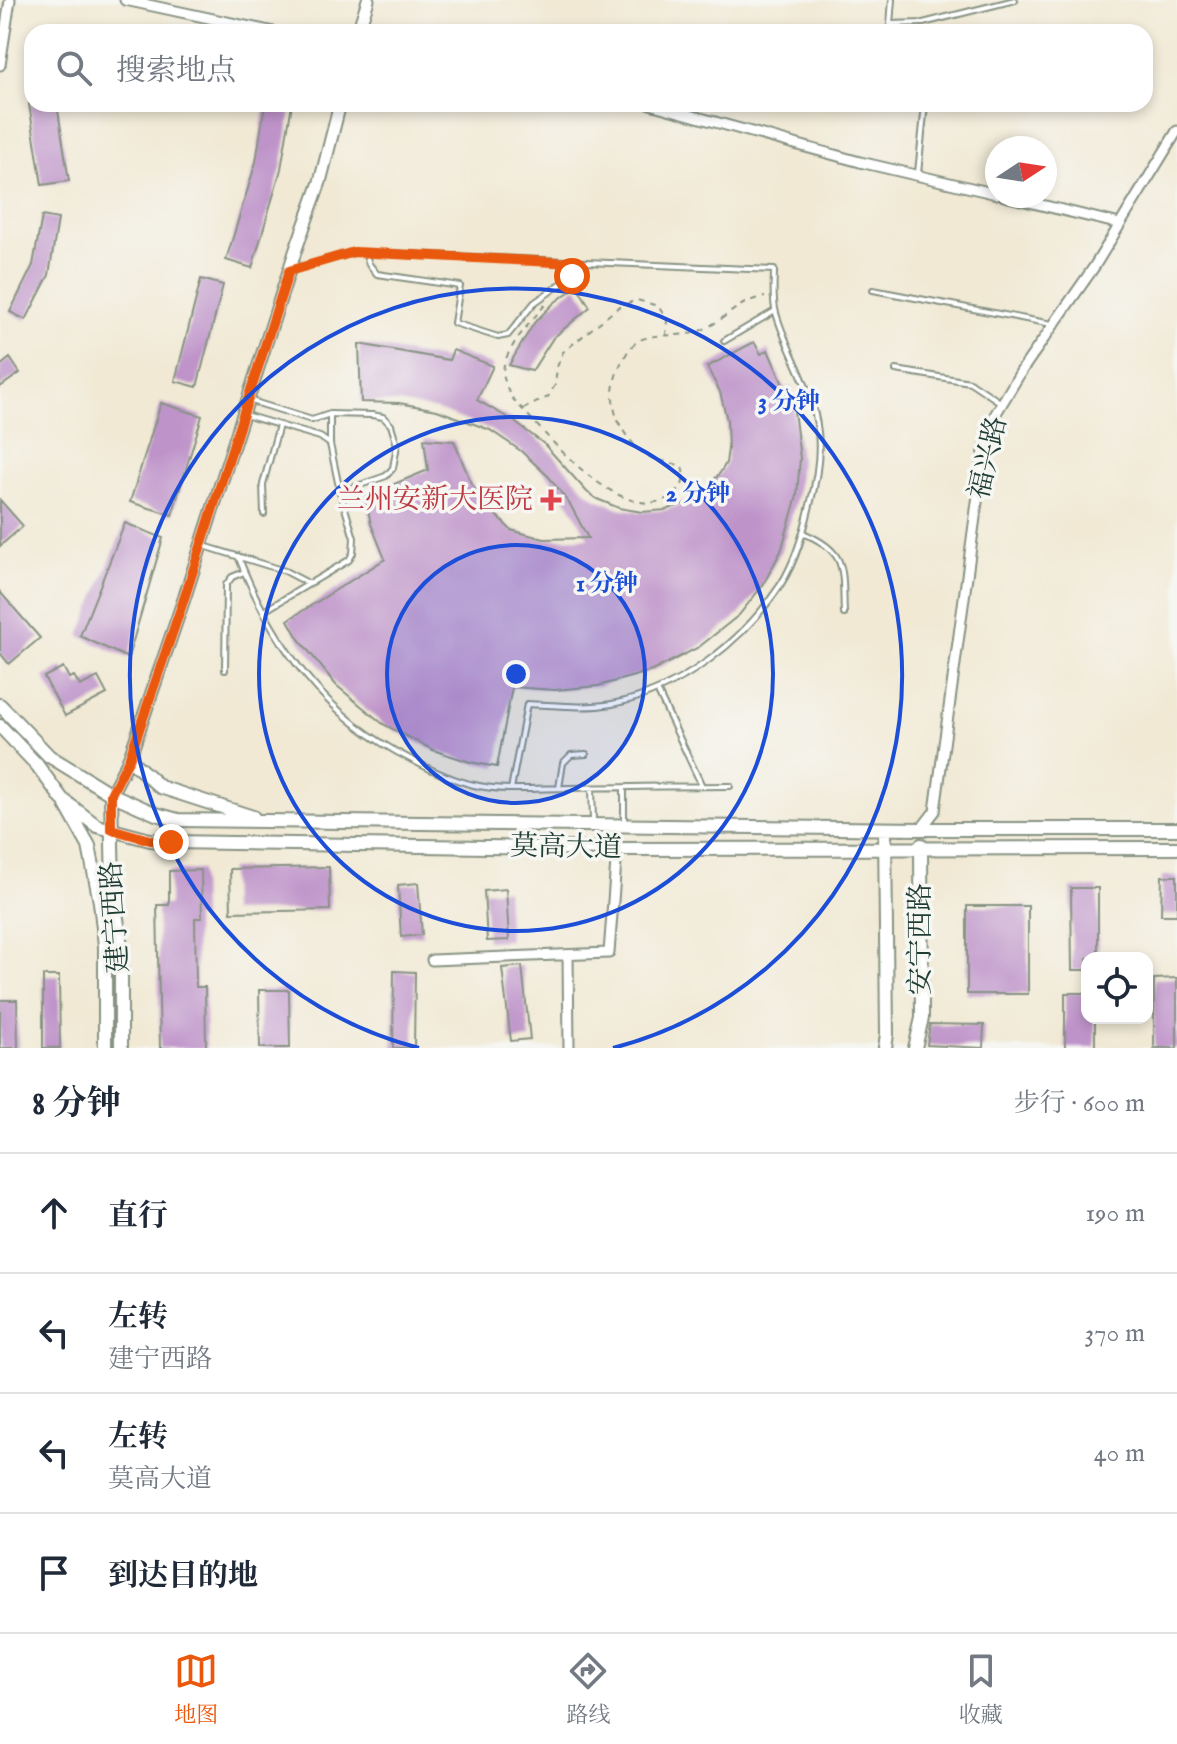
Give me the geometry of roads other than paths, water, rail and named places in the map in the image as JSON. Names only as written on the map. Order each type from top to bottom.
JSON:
[{"type":"main road","name":"莫高大道","points":[[0,705],[49,756],[111,794],[178,820],[885,829],[1176,826]]},
{"type":"main road","name":"莫高大道","points":[[0,726],[37,765],[62,799],[104,827],[150,840],[617,849],[1177,848]]},
{"type":"main road","points":[[129,759],[160,787],[264,821]]},
{"type":"main road","points":[[89,846],[104,827],[111,794]]},
{"type":"main road","name":"建宁西路","points":[[62,799],[89,846],[105,945],[105,1048]]},
{"type":"main road","name":"建宁西路","points":[[104,827],[121,946],[121,1048]]},
{"type":"main road","name":"安宁西路","points":[[885,829],[885,1048]]},
{"type":"main road","name":"安宁西路","points":[[915,1048],[922,1018],[921,829]]},
{"type":"street","points":[[0,65],[10,0]]},
{"type":"street","points":[[125,0],[237,24]]},
{"type":"street","points":[[360,24],[368,0]]},
{"type":"street","points":[[111,794],[129,759],[201,545],[320,182],[338,112]]},
{"type":"street","points":[[680,112],[985,191]]},
{"type":"street","name":"福兴路","points":[[921,829],[935,811],[984,451],[995,415],[1177,131]]},
{"type":"street","points":[[1054,208],[1120,224]]},
{"type":"street","points":[[432,960],[609,953],[617,849]]},
{"type":"street","points":[[568,955],[569,1048]]},
{"type":"lane","points":[[892,0],[890,24],[923,23],[1015,0]]},
{"type":"lane","points":[[918,176],[924,112]]},
{"type":"lane","points":[[289,271],[354,252],[774,270],[775,311],[803,374],[818,432],[816,480],[803,533],[782,582],[744,632],[690,673],[657,690],[611,704],[527,704],[511,789]]},
{"type":"lane","points":[[365,252],[377,274],[460,286],[454,323],[498,337],[508,335],[534,303],[572,276],[573,263]]},
{"type":"lane","points":[[873,290],[1054,325]]},
{"type":"lane","points":[[724,341],[775,311]]},
{"type":"lane","points":[[896,370],[970,382],[1002,403]]},
{"type":"lane","points":[[248,399],[312,420],[330,414],[383,417],[394,431],[397,445],[393,468],[386,476],[340,492]]},
{"type":"lane","points":[[243,414],[320,437],[330,444]]},
{"type":"lane","points":[[264,611],[349,560],[353,553],[354,538],[330,444],[330,414]]},
{"type":"lane","points":[[264,514],[263,484],[279,425]]},
{"type":"lane","points":[[803,533],[833,549],[842,565],[844,614]]},
{"type":"lane","points":[[201,545],[285,571],[308,583]]},
{"type":"lane","points":[[238,556],[288,653],[318,691],[358,729],[435,772],[474,785],[511,789],[730,786]]},
{"type":"lane","points":[[225,670],[226,585],[232,577],[244,572]]},
{"type":"lane","points":[[657,690],[702,786]]},
{"type":"lane","points":[[559,788],[563,763],[571,755],[586,754]]},
{"type":"lane","points":[[624,787],[624,825]]},
{"type":"lane","points":[[592,788],[593,825]]},
{"type":"place","name":"兰州安新大医院","points":[[551,500]]}]
